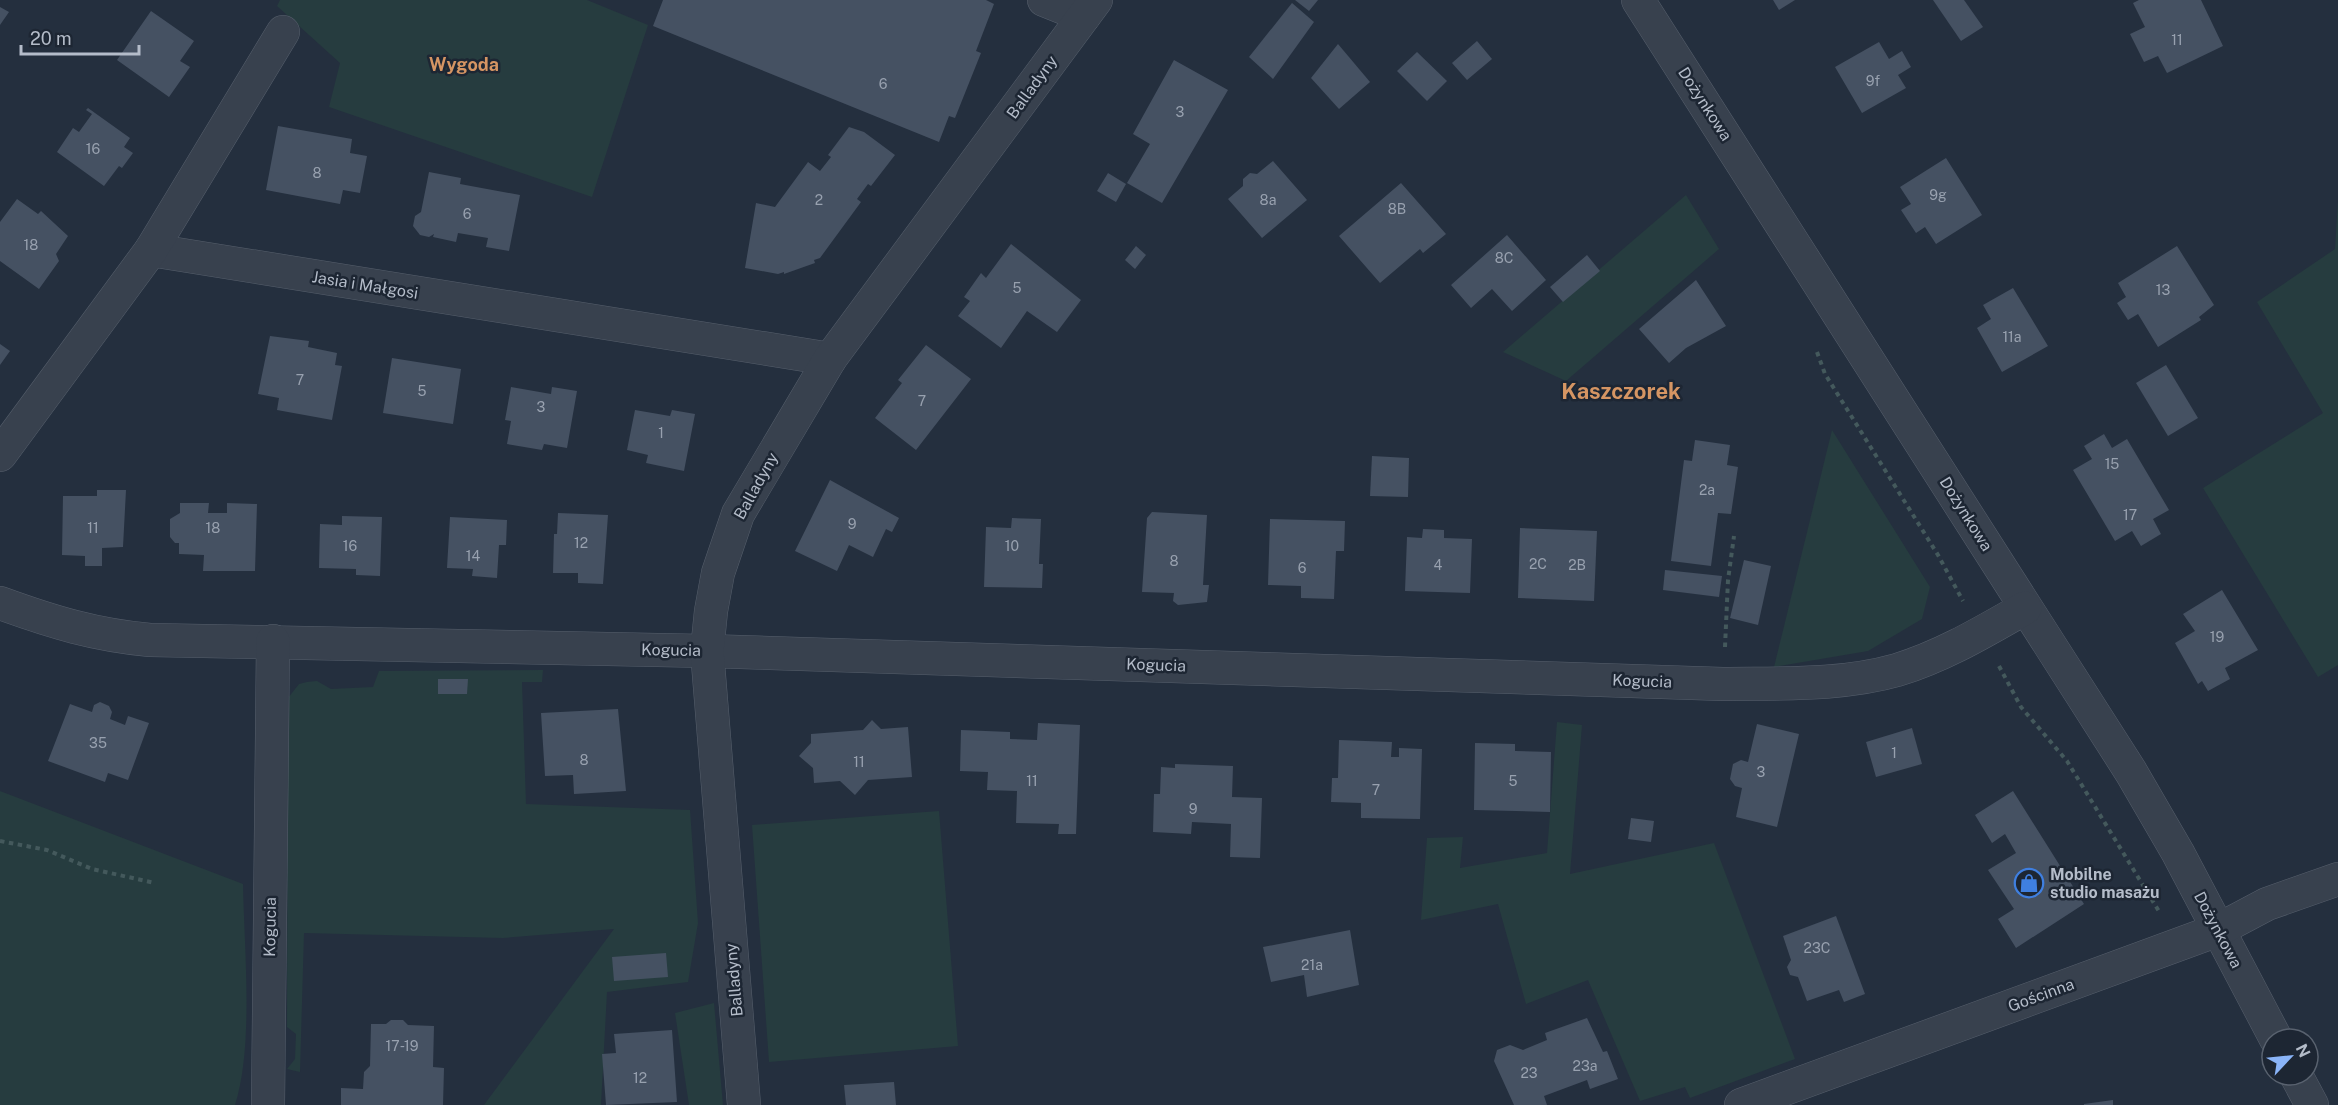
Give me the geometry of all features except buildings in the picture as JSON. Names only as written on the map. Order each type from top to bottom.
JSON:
[{"type":"street","points":[[1044,0],[1090,8]]},
{"type":"street","name":"Dożynkowa","points":[[1638,0],[2131,771],[2178,853],[2270,1027]]},
{"type":"street","name":"Balladyny","points":[[744,1105],[707,651],[718,573],[738,514],[830,359],[1090,8]]},
{"type":"street","points":[[0,455],[151,250],[283,32]]},
{"type":"street","name":"Jasia i Małgosi","points":[[151,250],[830,359]]},
{"type":"street","name":"Kogucia","points":[[0,603],[59,625],[103,635],[150,640],[707,651],[1723,684],[1819,682],[1895,670],[1966,642],[2025,608]]},
{"type":"street","name":"Kogucia","points":[[268,1105],[273,642]]},
{"type":"street","name":"Gościnna","points":[[1741,1105],[2218,930],[2267,904],[2338,879]]},
{"type":"street","points":[[2302,1087],[2312,1105]]},
{"type":"path","points":[[1723,684],[1728,580],[1734,536]]},
{"type":"path","points":[[1994,656],[2021,707],[2067,761],[2160,916]]},
{"type":"path","points":[[0,841],[47,850],[92,869],[155,883]]},
{"type":"green space","points":[[280,0],[587,0],[648,25],[592,197],[329,107],[340,63],[277,6]]},
{"type":"green space","points":[[1686,195],[1719,249],[1566,381],[1503,352]]},
{"type":"green space","points":[[2338,200],[2338,665],[2318,677],[2203,488],[2323,413],[2257,302],[2335,249]]},
{"type":"green space","points":[[1832,430],[1930,587],[1922,619],[1868,651],[1774,667]]},
{"type":"green space","points":[[543,670],[542,682],[522,682],[526,804],[690,810],[698,923],[688,982],[607,992],[601,1105],[484,1105],[614,929],[503,938],[304,933],[300,1072],[287,1069],[295,1059],[296,1034],[287,1027],[288,698],[299,684],[307,682],[317,681],[331,689],[373,687],[379,671]]},
{"type":"green space","points":[[1557,722],[1582,725],[1570,874],[1714,843],[1795,1059],[1690,1098],[1685,1087],[1640,1101],[1588,980],[1526,1004],[1498,904],[1421,920],[1427,838],[1463,837],[1460,868],[1547,853]]},
{"type":"green space","points":[[0,791],[243,884],[246,1026],[241,1081],[235,1105],[0,1105]]},
{"type":"green space","points":[[939,811],[958,1046],[769,1062],[752,825]]},
{"type":"green space","points":[[714,1003],[723,1105],[689,1105],[675,1013]]},
{"type":"place","name":"Mobilne studio masażu","points":[[2029,883]]},
{"type":"district","name":"Wygoda","points":[[464,64]]},
{"type":"district","name":"Kaszczorek","points":[[1621,391]]}]
